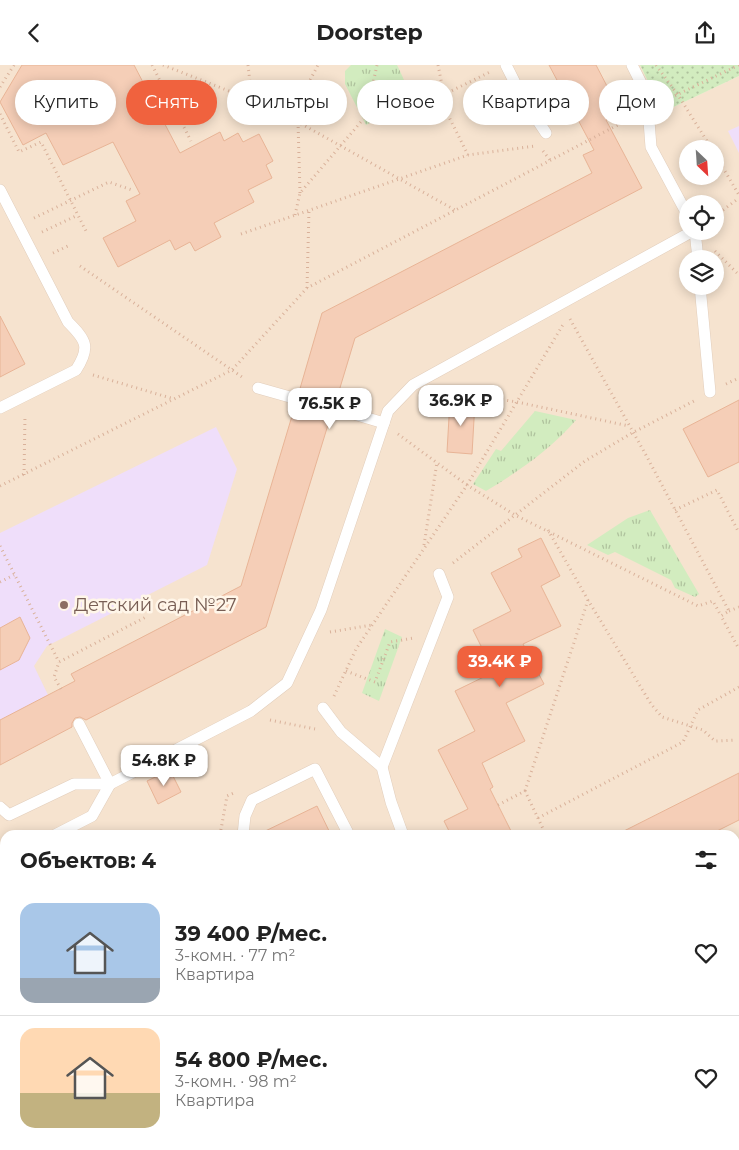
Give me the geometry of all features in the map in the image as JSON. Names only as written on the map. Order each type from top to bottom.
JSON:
[{"type":"lane","points":[[632,65],[640,80]]},
{"type":"lane","points":[[500,67],[546,133]]},
{"type":"lane","points":[[649,125],[651,147],[679,199]]},
{"type":"lane","points":[[0,189],[68,322],[82,336],[86,348],[84,359],[76,370],[0,408]]},
{"type":"lane","points":[[0,807],[10,815],[74,784],[110,784],[251,711],[286,683],[321,610],[388,411],[413,385],[679,239]]},
{"type":"lane","points":[[701,295],[710,393]]},
{"type":"lane","points":[[258,388],[297,399]]},
{"type":"lane","points":[[334,408],[384,423]]},
{"type":"lane","points":[[382,767],[448,597],[439,574]]},
{"type":"lane","points":[[327,707],[339,730],[382,767],[391,802],[402,830]]},
{"type":"lane","points":[[79,724],[110,784]]},
{"type":"lane","points":[[244,830],[245,816],[252,801],[316,769],[346,830]]},
{"type":"lane","points":[[65,830],[92,816],[110,784]]},
{"type":"path","points":[[0,87],[14,65]]},
{"type":"path","points":[[152,65],[191,141]]},
{"type":"path","points":[[163,65],[227,90]]},
{"type":"path","points":[[248,65],[250,80]]},
{"type":"path","points":[[310,80],[318,65]]},
{"type":"path","points":[[300,193],[366,116],[377,65]]},
{"type":"path","points":[[438,65],[440,80]]},
{"type":"path","points":[[656,65],[678,95],[706,140]]},
{"type":"path","points":[[674,97],[739,65]]},
{"type":"path","points":[[453,90],[500,67]]},
{"type":"path","points":[[0,114],[19,152],[41,142],[87,233]]},
{"type":"path","points":[[295,215],[300,193],[298,125]]},
{"type":"path","points":[[303,125],[456,210]]},
{"type":"path","points":[[453,125],[468,155]]},
{"type":"path","points":[[0,486],[232,371],[307,288],[618,125]]},
{"type":"path","points":[[240,234],[468,155],[540,146],[550,161]]},
{"type":"path","points":[[724,169],[739,197],[724,209]]},
{"type":"path","points":[[29,221],[109,182],[132,190]]},
{"type":"path","points":[[733,184],[739,182]]},
{"type":"path","points":[[307,288],[309,211]]},
{"type":"path","points":[[44,231],[78,215]]},
{"type":"path","points":[[55,252],[70,245]]},
{"type":"path","points":[[80,266],[258,388]]},
{"type":"path","points":[[327,707],[356,649],[467,485],[568,316],[676,510],[729,611]]},
{"type":"path","points":[[76,370],[174,399]]},
{"type":"path","points":[[439,574],[585,461],[632,433],[739,378]]},
{"type":"path","points":[[413,385],[517,402],[629,426]]},
{"type":"path","points":[[24,475],[25,396]]},
{"type":"path","points":[[384,423],[467,485],[514,515],[548,530],[698,606],[713,601],[739,649]]},
{"type":"path","points":[[424,549],[437,462]]},
{"type":"path","points":[[676,510],[717,490],[739,533]]},
{"type":"path","points":[[548,530],[651,704],[662,717],[703,730],[715,741],[736,739]]},
{"type":"path","points":[[0,546],[59,662]]},
{"type":"path","points":[[0,582],[14,575]]},
{"type":"path","points":[[544,830],[525,791],[588,600]]},
{"type":"path","points":[[722,616],[739,607]]},
{"type":"path","points":[[61,689],[54,677],[59,662],[146,617]]},
{"type":"path","points":[[309,636],[372,625]]},
{"type":"path","points":[[346,671],[375,682],[390,642],[433,635]]},
{"type":"path","points":[[538,818],[683,742],[698,709],[739,687]]},
{"type":"path","points":[[251,711],[270,720],[311,729],[339,730]]},
{"type":"path","points":[[498,805],[525,791]]},
{"type":"shaded area","points":[[0,65],[640,65],[647,80],[599,80],[599,125],[674,125],[674,107],[739,76],[739,830],[0,830]]},
{"type":"shaded area","points":[[739,126],[739,153],[728,131]]},
{"type":"shaded area","name":"Детский сад №27","points":[[216,427],[237,469],[207,565],[47,646],[34,666],[48,695],[0,720],[0,533]]},
{"type":"green space","points":[[351,65],[397,65],[404,80],[357,80],[357,107],[347,88],[345,71]]},
{"type":"green space","points":[[640,65],[739,65],[739,76],[674,107],[674,80],[647,80]]},
{"type":"green space","points":[[535,411],[576,420],[545,450],[522,468],[486,491],[473,484],[496,449],[501,451]]},
{"type":"green space","points":[[650,510],[699,594],[695,597],[675,588],[671,580],[615,552],[608,555],[587,545],[628,518]]},
{"type":"green space","points":[[385,629],[402,637],[379,701],[362,693]]},
{"type":"building","points":[[22,65],[134,65],[142,80],[126,80],[126,125],[165,125],[180,153],[220,132],[224,141],[238,133],[243,142],[259,134],[273,161],[266,165],[272,178],[248,190],[254,202],[214,223],[221,237],[195,251],[190,242],[175,250],[170,240],[118,267],[103,238],[136,221],[126,201],[140,194],[113,142],[63,165],[46,133],[23,145],[0,102]]},
{"type":"building","points":[[549,65],[596,65],[604,80],[599,80],[599,125],[609,125],[642,188],[355,338],[336,401],[332,401],[327,405],[327,410],[331,415],[266,627],[86,720],[80,717],[75,718],[72,727],[0,765],[0,720],[75,681],[71,674],[241,586],[295,406],[299,406],[304,401],[304,397],[299,392],[322,313],[592,173],[583,155],[594,150],[581,125],[589,125],[589,80],[557,80]]},
{"type":"building","points":[[0,316],[25,364],[0,377]]},
{"type":"building","points":[[450,400],[475,402],[472,454],[447,452]]},
{"type":"building","points":[[739,400],[739,462],[708,477],[683,429]]},
{"type":"building","points":[[541,538],[560,576],[541,586],[561,626],[523,644],[544,684],[506,703],[525,741],[482,763],[493,787],[490,789],[510,830],[448,830],[444,821],[468,809],[438,750],[475,731],[455,691],[494,672],[473,630],[511,611],[491,573],[522,557],[518,549]]},
{"type":"building","points":[[20,617],[30,638],[19,660],[0,670],[0,628]]},
{"type":"building","points":[[170,770],[181,792],[158,804],[147,781]]},
{"type":"building","points":[[739,773],[739,820],[719,830],[626,830]]},
{"type":"building","points":[[317,806],[329,830],[267,830]]},
{"type":"place","name":"Детский сад №27","points":[[64,605]]}]
